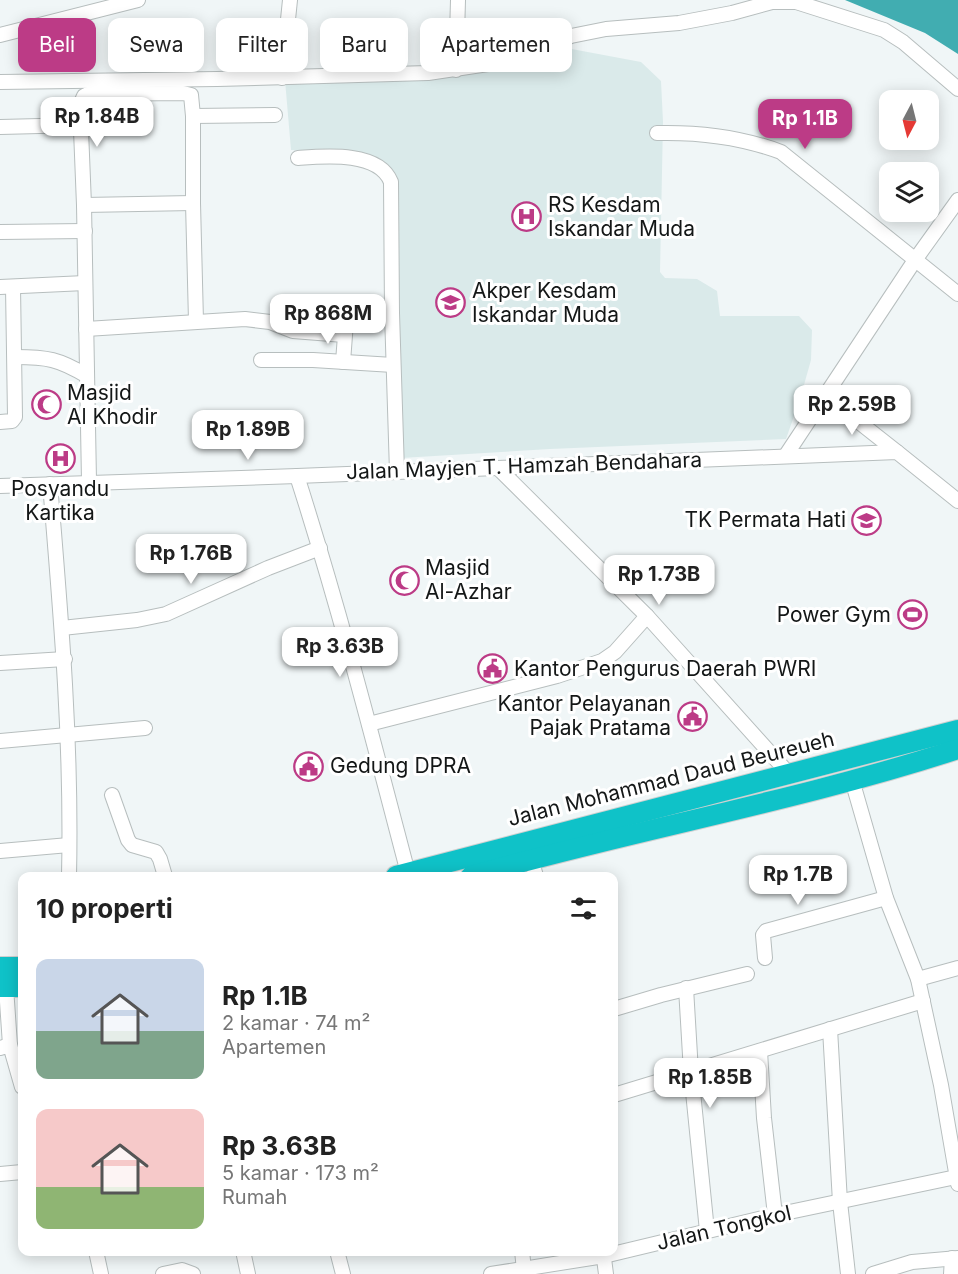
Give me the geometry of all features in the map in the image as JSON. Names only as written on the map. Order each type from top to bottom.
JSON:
[{"type":"highway","name":"Jalan Mohammad Daud Beureueh","points":[[410,872],[958,730]]},
{"type":"highway","name":"Jalan Mohammad Daud Beureueh","points":[[499,872],[533,867],[958,749]]},
{"type":"highway","points":[[0,967],[18,967]]},
{"type":"street","points":[[0,35],[138,0]]},
{"type":"street","points":[[282,78],[290,0]]},
{"type":"street","points":[[457,18],[458,0]]},
{"type":"street","points":[[725,0],[732,13]]},
{"type":"street","points":[[572,36],[606,29],[679,23],[732,13],[764,4],[796,2],[884,30],[903,42],[958,89]]},
{"type":"street","points":[[0,82],[282,78],[437,72]]},
{"type":"street","points":[[89,481],[85,231],[80,124],[80,101],[88,94],[187,93],[191,95],[193,100],[196,321]]},
{"type":"street","points":[[193,116],[275,115]]},
{"type":"street","points":[[0,127],[80,124]]},
{"type":"street","points":[[657,133],[727,136],[758,143],[782,152],[958,294]]},
{"type":"street","points":[[298,158],[319,156],[354,158],[384,170],[391,182],[397,472]]},
{"type":"street","points":[[786,455],[915,260],[958,200]]},
{"type":"street","points":[[84,205],[193,203]]},
{"type":"street","points":[[0,232],[85,231]]},
{"type":"street","points":[[0,422],[12,421],[15,417],[15,357],[6,287],[85,283]]},
{"type":"street","points":[[343,362],[346,322],[351,318],[392,313]]},
{"type":"street","points":[[86,329],[245,319],[264,320],[293,331],[345,335]]},
{"type":"street","points":[[15,357],[36,357],[61,361],[87,376]]},
{"type":"street","points":[[261,360],[313,360],[393,365]]},
{"type":"street","points":[[826,396],[958,501]]},
{"type":"street","name":"Jalan Mayjen T. Hamzah Bendahara","points":[[0,486],[897,452]]},
{"type":"street","points":[[498,468],[647,616],[789,774]]},
{"type":"street","points":[[297,476],[320,548],[369,724],[402,872]]},
{"type":"street","points":[[50,484],[68,734],[69,872]]},
{"type":"street","points":[[62,628],[137,620],[166,614],[257,573],[320,548]]},
{"type":"street","points":[[369,724],[557,676],[602,662],[615,652],[647,616]]},
{"type":"street","points":[[0,663],[64,659]]},
{"type":"street","points":[[0,741],[145,728]]},
{"type":"street","points":[[852,780],[886,898],[918,979],[941,1085],[957,1181]]},
{"type":"street","points":[[112,795],[128,840],[137,848],[156,852],[164,872]]},
{"type":"street","points":[[0,851],[69,845]]},
{"type":"street","points":[[765,958],[763,935],[766,932],[886,898]]},
{"type":"street","points":[[918,979],[958,968]]},
{"type":"street","points":[[618,1009],[686,988],[747,974]]},
{"type":"street","points":[[10,987],[5,1047],[18,1078]]},
{"type":"street","points":[[686,988],[691,1072],[707,1232]]},
{"type":"street","points":[[618,1094],[923,1001]]},
{"type":"street","points":[[830,1029],[840,1202],[848,1274]]},
{"type":"street","points":[[760,1051],[764,1118],[775,1215]]},
{"type":"street","points":[[0,1174],[18,1172]]},
{"type":"street","name":"Jalan Tongkol","points":[[618,1250],[775,1215],[957,1181]]},
{"type":"street","points":[[97,1256],[101,1274]]},
{"type":"street","points":[[244,1256],[248,1274]]},
{"type":"street","points":[[338,1256],[343,1274]]},
{"type":"street","points":[[523,1256],[524,1270]]},
{"type":"street","name":"Jalan Tongkol","points":[[491,1274],[524,1270],[590,1256]]},
{"type":"street","points":[[604,1256],[606,1274]]},
{"type":"street","points":[[873,1274],[912,1262],[955,1258],[951,1274]]},
{"type":"street","points":[[163,1274],[182,1270],[193,1274]]},
{"type":"shaded area","name":"RS Kesdam Iskandar Muda","points":[[572,49],[641,62],[661,81],[663,122],[660,272],[665,278],[697,279],[717,291],[720,316],[799,316],[812,330],[811,360],[786,439],[401,458],[388,171],[331,152],[291,150],[285,80],[401,79],[462,72],[572,72]]},
{"type":"water","points":[[845,0],[958,0],[958,54],[925,33]]},
{"type":"place","name":"RS Kesdam Iskandar Muda","points":[[527,217]]},
{"type":"place","name":"Akper Kesdam Iskandar Muda","points":[[451,303]]},
{"type":"place","name":"Masjid Al Khodir","points":[[46,405]]},
{"type":"place","name":"Posyandu Kartika","points":[[60,458]]},
{"type":"place","name":"TK Permata Hati","points":[[867,520]]},
{"type":"place","name":"Masjid Al-Azhar","points":[[404,580]]},
{"type":"place","name":"Power Gym","points":[[912,615]]},
{"type":"place","name":"Kantor Pengurus Daerah PWRI","points":[[493,669]]},
{"type":"place","name":"Kantor Pelayanan Pajak Pratama","points":[[692,716]]},
{"type":"place","name":"Gedung DPRA","points":[[309,766]]}]
